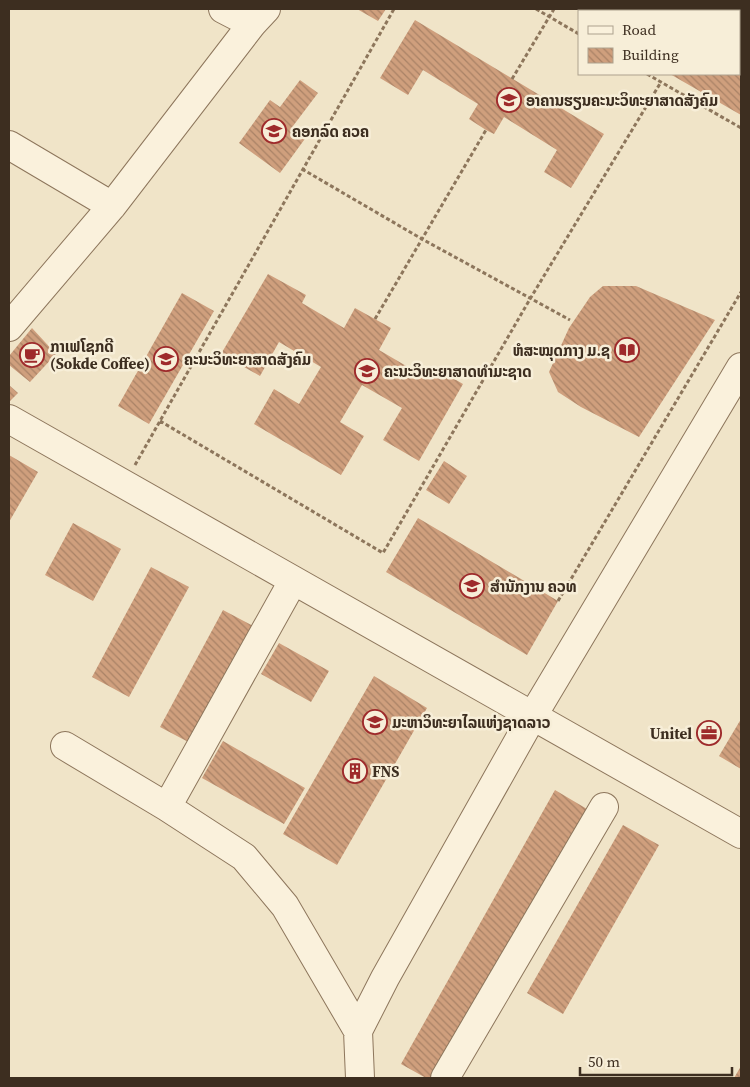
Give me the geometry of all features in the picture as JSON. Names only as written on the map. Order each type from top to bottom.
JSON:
[{"type":"street","points":[[9,327],[112,206],[259,16],[223,9]]},
{"type":"street","points":[[9,144],[112,206]]},
{"type":"street","points":[[358,1030],[385,978],[532,717],[741,368]]},
{"type":"street","points":[[9,419],[741,834]]},
{"type":"street","points":[[167,807],[293,580]]},
{"type":"street","points":[[65,746],[167,807],[244,858],[256,871],[285,906],[358,1030],[360,1078]]},
{"type":"street","points":[[445,1078],[604,807]]},
{"type":"path","points":[[124,485],[302,168],[394,9]]},
{"type":"path","points":[[536,9],[578,33]]},
{"type":"path","points":[[512,79],[554,9]]},
{"type":"path","points":[[649,75],[741,128]]},
{"type":"path","points":[[160,421],[383,553],[530,299],[661,82]]},
{"type":"path","points":[[375,319],[486,130]]},
{"type":"path","points":[[302,168],[422,239],[570,320]]},
{"type":"path","points":[[558,601],[741,292]]},
{"type":"building","points":[[357,9],[386,9],[378,21]]},
{"type":"building","points":[[638,9],[640,10],[605,10]]},
{"type":"building","name":"ອາຄານຮຽນຄະນະວິທະຍາສາດສັງຄົມ","points":[[415,20],[604,134],[571,188],[544,172],[557,150],[504,117],[494,134],[486,130],[469,119],[478,104],[423,70],[408,95],[380,78]]},
{"type":"building","points":[[740,72],[741,115],[672,75],[740,75]]},
{"type":"building","name":"ຄອກລົດ ຄວຄ","points":[[300,80],[318,93],[293,126],[307,136],[280,173],[239,143],[270,100],[280,107]]},
{"type":"building","name":"ຄະນະວິທະຍາສາດທຳມະຊາດ","points":[[268,274],[306,295],[302,303],[344,328],[355,308],[391,328],[379,350],[425,377],[432,366],[463,384],[419,461],[383,440],[402,408],[362,385],[340,422],[364,436],[341,475],[254,424],[274,389],[299,404],[321,367],[279,342],[260,376],[221,354]]},
{"type":"building","name":"ຫໍສະໝຸດກາງ ມ.ຊ","points":[[603,286],[636,286],[715,320],[639,437],[581,407],[558,392],[549,372],[569,328],[590,297]]},
{"type":"building","name":"ຄະນະວິທະຍາສາດສັງຄົມ","points":[[182,293],[214,311],[149,424],[118,406]]},
{"type":"building","name":"ກາເຟໂຊກດີ (Sokde Coffee)","points":[[32,328],[56,354],[30,382],[9,365],[9,356]]},
{"type":"building","points":[[9,385],[18,393],[9,402]]},
{"type":"building","points":[[9,455],[38,472],[9,522]]},
{"type":"building","points":[[444,461],[467,476],[449,504],[426,490]]},
{"type":"building","name":"ສຳນັກງານ ຄວທ","points":[[418,518],[558,601],[527,655],[386,572]]},
{"type":"building","points":[[73,523],[121,549],[93,601],[45,575]]},
{"type":"building","points":[[151,567],[189,587],[129,697],[92,677]]},
{"type":"building","points":[[223,610],[257,628],[194,745],[160,727]]},
{"type":"building","points":[[279,643],[329,671],[311,702],[261,674]]},
{"type":"building","name":"FNS","points":[[374,676],[427,708],[337,865],[283,834]]},
{"type":"building","points":[[741,719],[741,769],[719,756]]},
{"type":"building","points":[[223,741],[305,788],[284,824],[202,778]]},
{"type":"building","points":[[555,790],[592,812],[443,1078],[426,1078],[401,1064]]},
{"type":"building","points":[[623,825],[659,845],[563,1014],[527,993]]},
{"type":"building","points":[[741,1066],[741,1078],[734,1078]]},
{"type":"place","name":"ອາຄານຮຽນຄະນະວິທະຍາສາດສັງຄົມ","points":[[509,100]]},
{"type":"place","name":"ຄອກລົດ ຄວຄ","points":[[274,131]]},
{"type":"place","name":"ຫໍສະໝຸດກາງ ມ.ຊ","points":[[627,350]]},
{"type":"place","name":"ກາເຟໂຊກດີ (Sokde Coffee)","points":[[32,355]]},
{"type":"place","name":"ຄະນະວິທະຍາສາດສັງຄົມ","points":[[166,359]]},
{"type":"place","name":"ຄະນະວິທະຍາສາດທຳມະຊາດ","points":[[367,371]]},
{"type":"place","name":"ສຳນັກງານ ຄວທ","points":[[472,586]]},
{"type":"place","name":"ມະຫາວິທະຍາໄລແຫ່ງຊາດລາວ","points":[[375,722]]},
{"type":"place","name":"Unitel","points":[[709,733]]},
{"type":"place","name":"FNS","points":[[355,771]]}]
